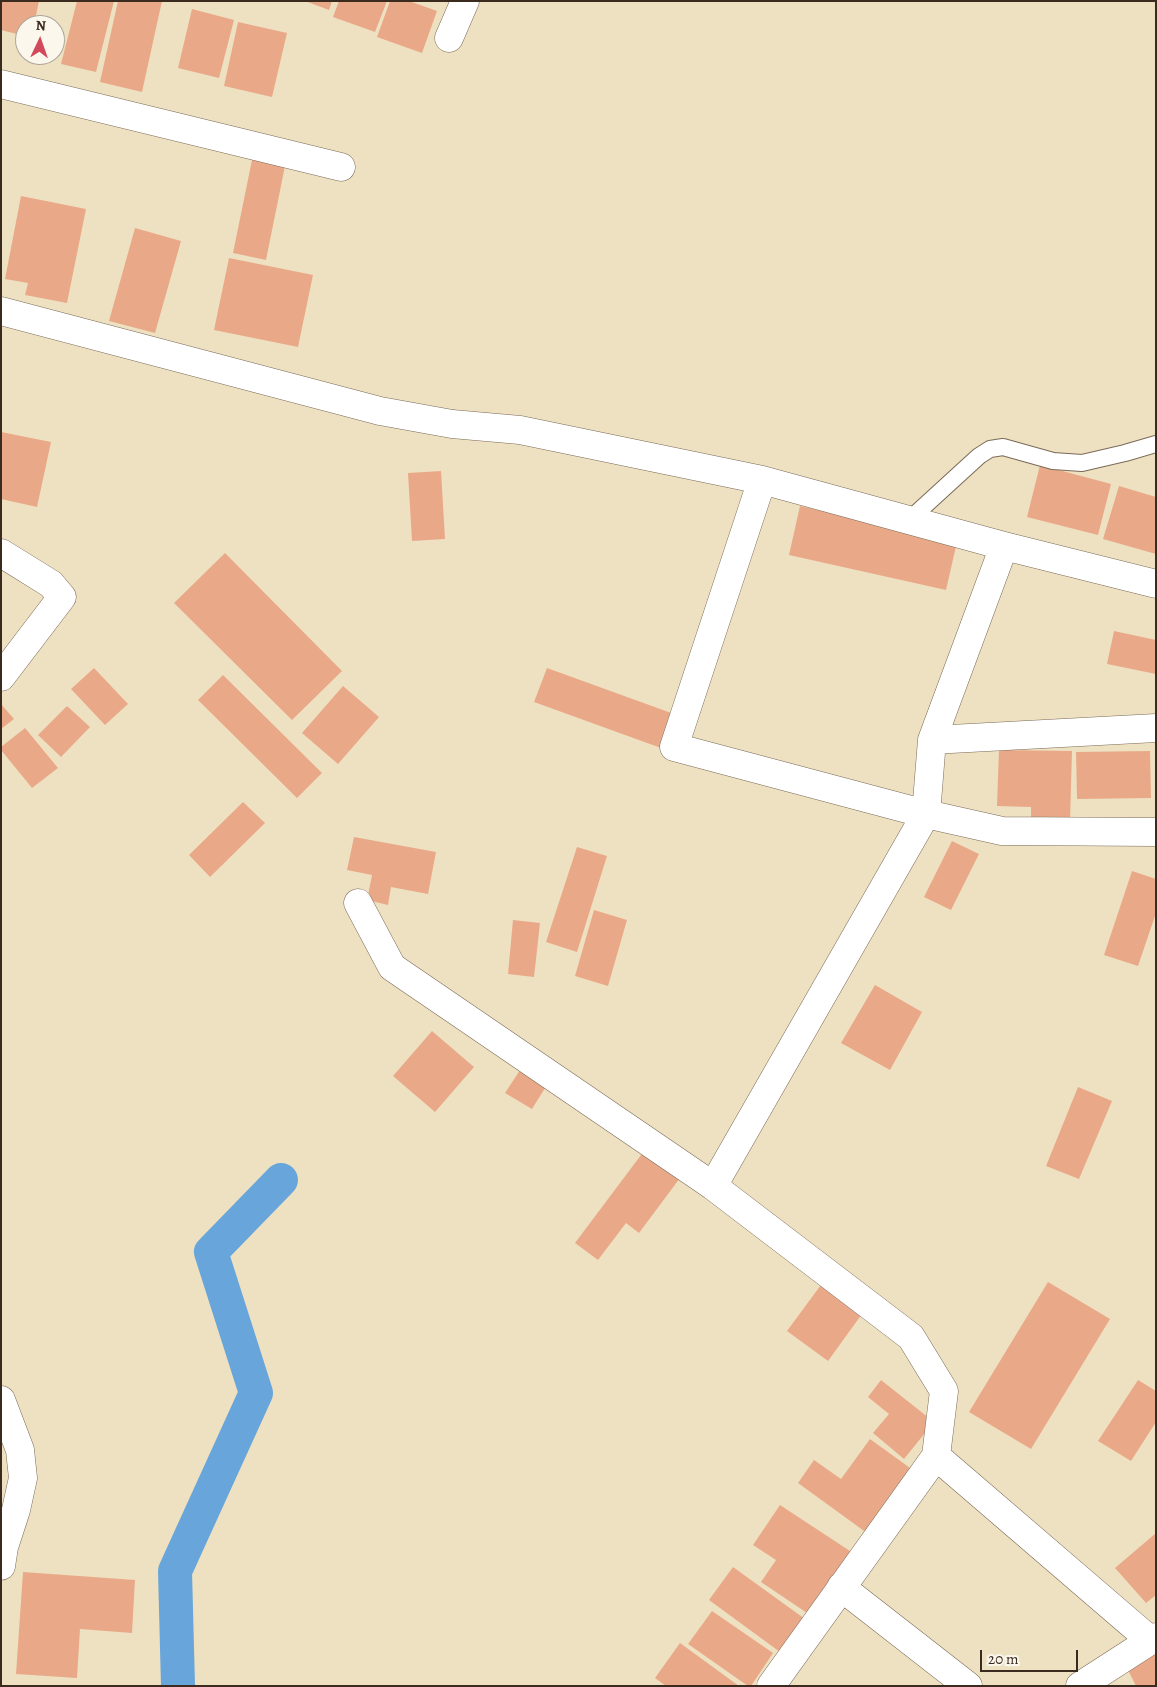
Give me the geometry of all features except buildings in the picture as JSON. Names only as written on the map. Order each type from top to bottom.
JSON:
[{"type":"street","points":[[449,38],[465,1]]},
{"type":"street","points":[[1,84],[340,167]]},
{"type":"street","points":[[1,312],[380,411],[452,424],[520,430],[762,480],[1004,546],[1156,584]]},
{"type":"street","points":[[762,480],[674,747],[926,814],[1002,831],[1156,832]]},
{"type":"street","points":[[713,1186],[926,814],[932,740],[1004,546]]},
{"type":"street","points":[[1,553],[51,584],[62,597],[1,677]]},
{"type":"street","points":[[932,740],[1155,726]]},
{"type":"street","points":[[358,903],[392,967],[713,1186],[911,1337],[944,1391],[936,1456],[771,1686]]},
{"type":"street","points":[[1,1400],[20,1450],[23,1478],[16,1510],[4,1547],[1,1566]]},
{"type":"street","points":[[936,1456],[1153,1639],[1080,1686]]},
{"type":"street","points":[[841,1587],[968,1686]]},
{"type":"lane","points":[[909,520],[979,456],[990,449],[1003,447],[1053,461],[1082,463],[1156,444]]},
{"type":"waterway","points":[[178,1686],[175,1571],[256,1393],[211,1252],[281,1180]]}]
